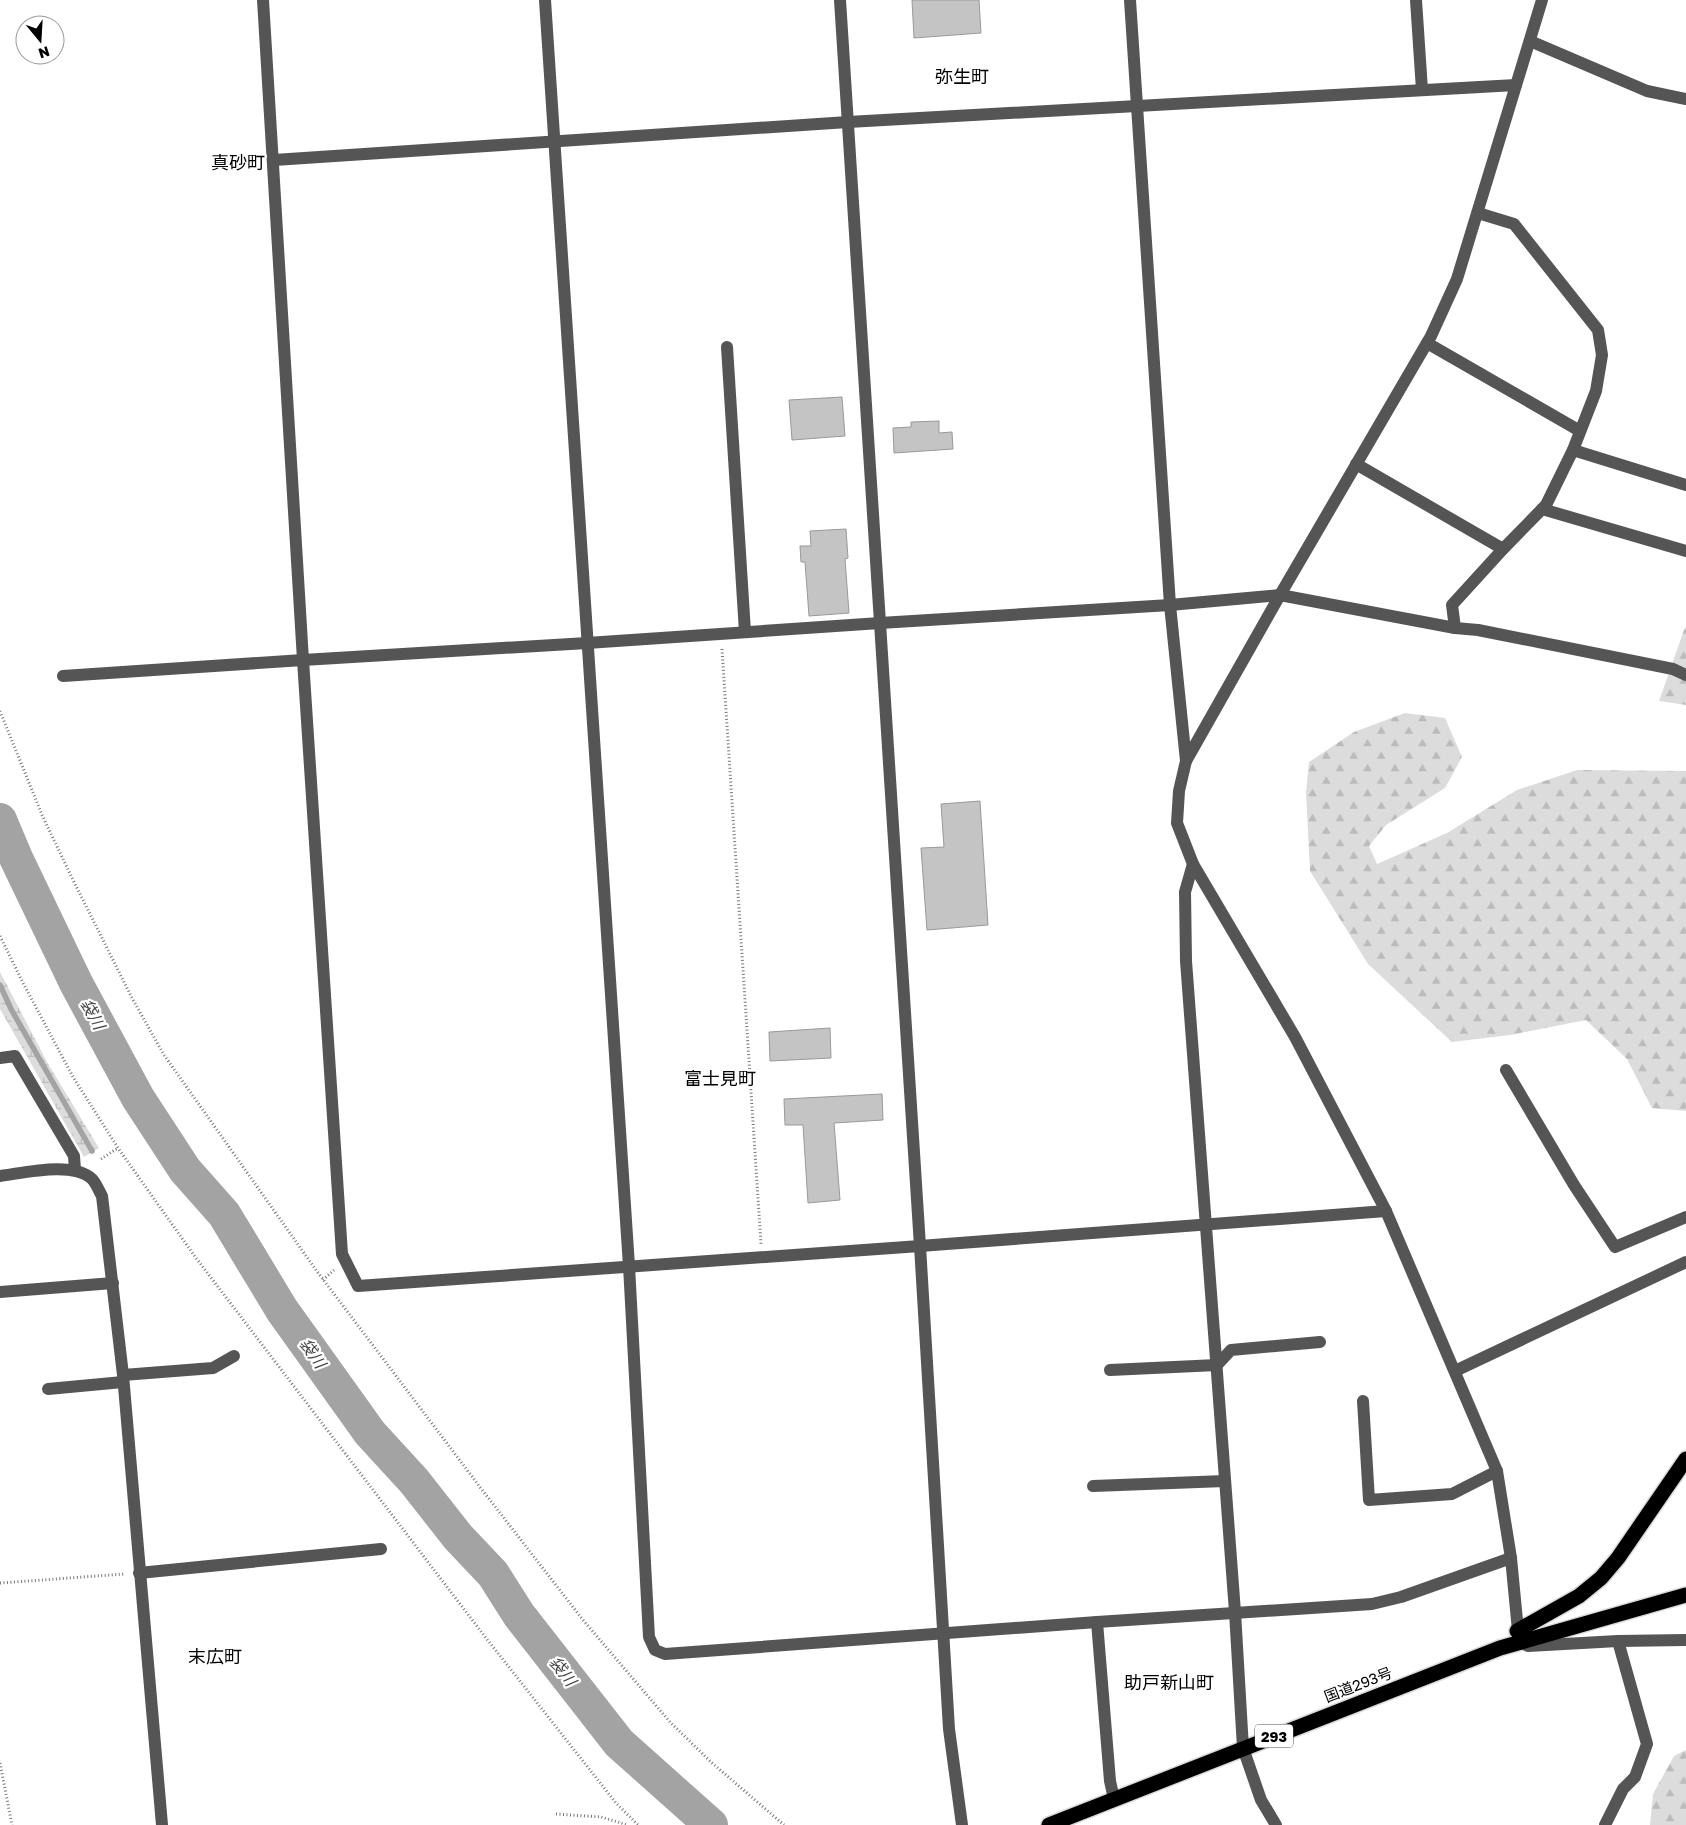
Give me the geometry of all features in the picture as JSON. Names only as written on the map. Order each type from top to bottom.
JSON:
[{"type":"highway","name":"国道293号","points":[[1049,1825],[1500,1648],[1579,1596],[1601,1578],[1618,1558],[1686,1459]]},
{"type":"highway","name":"国道293号","points":[[1518,1636],[1686,1595]]},
{"type":"street","points":[[263,0],[303,660],[342,1254],[358,1286],[1386,1211]]},
{"type":"street","points":[[545,0],[629,1266],[649,1637],[655,1650],[665,1654],[945,1632],[1372,1604],[1401,1597],[1511,1558]]},
{"type":"street","points":[[840,0],[945,1632],[949,1729],[962,1825]]},
{"type":"street","points":[[1130,0],[1170,605],[1186,761]]},
{"type":"street","points":[[1416,0],[1422,90]]},
{"type":"street","points":[[1542,0],[1457,279],[1427,343],[1186,761],[1179,791],[1177,823],[1193,864],[1295,1037],[1386,1211],[1497,1472],[1511,1558],[1518,1636],[1528,1646],[1618,1641],[1686,1640]]},
{"type":"street","points":[[1530,41],[1647,91],[1686,99]]},
{"type":"street","points":[[274,160],[848,122],[1516,85]]},
{"type":"street","points":[[1454,628],[1452,605],[1546,505],[1572,450],[1596,391],[1602,356],[1598,330],[1514,224],[1478,213]]},
{"type":"street","points":[[1427,343],[1580,431]]},
{"type":"street","points":[[726,347],[745,632]]},
{"type":"street","points":[[1572,450],[1686,486]]},
{"type":"street","points":[[1356,464],[1503,549]]},
{"type":"street","points":[[1542,509],[1686,551]]},
{"type":"street","points":[[63,676],[1170,605],[1280,596],[1454,628],[1478,630],[1673,669],[1686,675]]},
{"type":"street","points":[[1193,864],[1185,892],[1186,961],[1207,1223],[1243,1748],[1261,1800],[1276,1825]]},
{"type":"street","points":[[0,1058],[15,1056],[74,1156],[75,1170]]},
{"type":"street","points":[[1506,1070],[1574,1185],[1615,1247],[1686,1217]]},
{"type":"street","points":[[0,1176],[75,1170],[93,1180],[102,1196],[123,1379],[162,1825]]},
{"type":"street","points":[[1454,1371],[1686,1262]]},
{"type":"street","points":[[0,1292],[112,1283]]},
{"type":"street","points":[[1110,1370],[1217,1365],[1231,1350],[1320,1342]]},
{"type":"street","points":[[48,1389],[213,1368],[234,1356]]},
{"type":"street","points":[[1363,1401],[1369,1500],[1452,1494],[1497,1472]]},
{"type":"street","points":[[1093,1486],[1225,1481]]},
{"type":"street","points":[[139,1573],[381,1549]]},
{"type":"street","points":[[1097,1622],[1110,1782],[1114,1799]]},
{"type":"street","points":[[1605,1825],[1623,1789],[1635,1777],[1647,1744],[1618,1641]]},
{"type":"path","points":[[721,634],[762,1257]]},
{"type":"path","points":[[0,936],[73,1077],[118,1148],[196,1258],[486,1638],[616,1803],[638,1825]]},
{"type":"path","points":[[102,1159],[118,1148]]},
{"type":"path","points":[[323,1280],[336,1269]]},
{"type":"path","points":[[0,1583],[139,1573]]},
{"type":"path","points":[[0,1763],[12,1825]]},
{"type":"path","points":[[556,1814],[601,1817],[628,1825]]},
{"type":"green space","points":[[1686,627],[1686,705],[1659,701],[1684,630]]},
{"type":"green space","points":[[1405,713],[1445,718],[1462,757],[1445,788],[1386,825],[1369,846],[1377,864],[1447,833],[1517,790],[1577,770],[1686,771],[1686,1111],[1652,1108],[1627,1059],[1586,1020],[1510,1035],[1452,1042],[1368,964],[1310,871],[1306,792],[1309,762],[1354,732]]},
{"type":"green space","points":[[0,972],[47,1062],[99,1148],[84,1157],[0,1009]]},
{"type":"green space","points":[[1686,1750],[1686,1825],[1650,1825],[1653,1794],[1674,1756]]},
{"type":"building","points":[[912,0],[979,0],[981,33],[914,38]]},
{"type":"building","points":[[842,397],[845,436],[792,440],[789,400]]},
{"type":"building","points":[[939,421],[939,433],[952,432],[953,449],[894,453],[893,428],[911,427],[911,422]]},
{"type":"building","points":[[846,529],[848,558],[845,559],[849,613],[809,616],[805,562],[801,562],[800,546],[811,546],[810,531]]},
{"type":"building","points":[[980,801],[988,925],[927,930],[921,848],[944,847],[941,804]]},
{"type":"building","points":[[830,1028],[831,1058],[770,1061],[769,1032]]},
{"type":"building","points":[[882,1094],[883,1120],[834,1123],[840,1200],[808,1203],[803,1125],[785,1125],[784,1099]]},
{"type":"waterway","name":"袋川","points":[[0,820],[16,858],[76,983],[138,1098],[185,1170],[224,1214],[282,1310],[370,1433],[414,1481],[458,1537],[493,1574],[519,1615],[619,1743],[711,1825]]},
{"type":"waterway","points":[[0,985],[11,1009],[92,1151]]},
{"type":"district","name":"弥生町","points":[[962,76]]},
{"type":"district","name":"真砂町","points":[[238,162]]},
{"type":"district","name":"富士見町","points":[[720,1078]]},
{"type":"district","name":"末広町","points":[[215,1656]]},
{"type":"district","name":"助戸新山町","points":[[1169,1682]]}]
